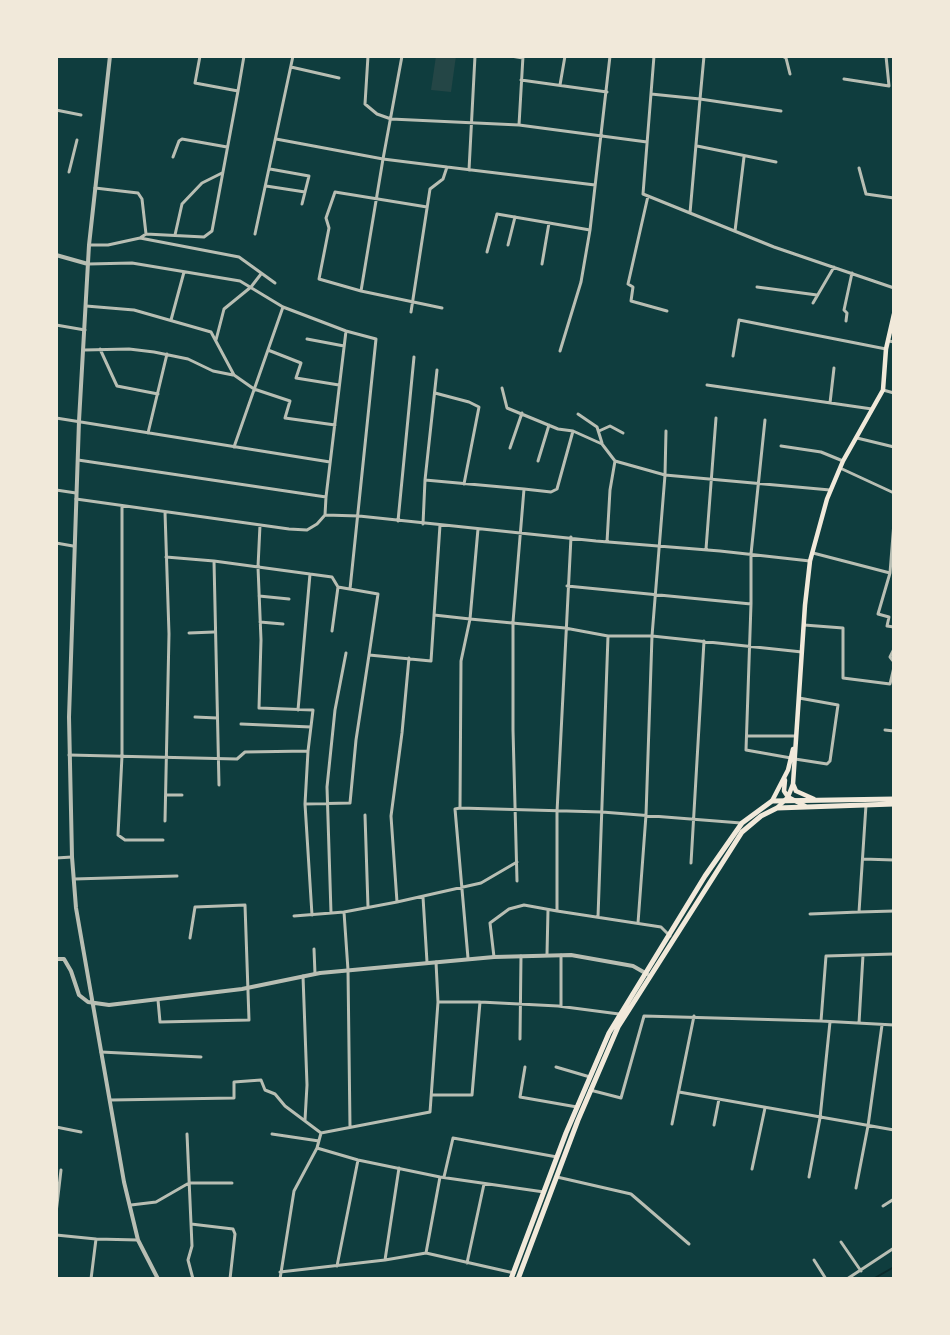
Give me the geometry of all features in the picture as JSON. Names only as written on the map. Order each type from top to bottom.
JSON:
[{"type":"main road","points":[[511,1279],[577,1107],[619,1014],[673,940],[742,832],[761,816],[789,799],[792,784],[810,561],[830,490],[843,461],[883,390],[886,349],[891,342],[894,314]]},
{"type":"main road","points":[[518,1279],[590,1090],[618,1027],[669,934],[742,823],[772,801],[793,758]]},
{"type":"main road","points":[[788,770],[784,791],[789,799],[805,806]]},
{"type":"main road","points":[[792,784],[796,791],[817,800]]},
{"type":"main road","points":[[772,801],[789,799],[894,798]]},
{"type":"main road","points":[[777,808],[894,804]]},
{"type":"street","points":[[110,56],[89,245],[73,546],[68,755],[76,908],[124,1182],[131,1204],[138,1240],[158,1279]]},
{"type":"street","points":[[200,56],[195,83],[238,91]]},
{"type":"street","points":[[89,245],[108,246],[140,238],[146,234],[204,237],[212,231],[244,56]]},
{"type":"street","points":[[255,234],[293,56]]},
{"type":"street","points":[[368,56],[365,104],[377,114],[391,119],[519,125],[648,142]]},
{"type":"street","points":[[361,290],[382,159],[402,56]]},
{"type":"street","points":[[470,170],[476,56]]},
{"type":"street","points":[[511,56],[523,57],[519,125]]},
{"type":"street","points":[[560,85],[565,56]]},
{"type":"street","points":[[560,351],[581,282],[590,230],[610,56]]},
{"type":"street","points":[[654,56],[643,194],[735,231],[894,288]]},
{"type":"street","points":[[690,213],[704,56]]},
{"type":"street","points":[[782,56],[786,58],[790,74]]},
{"type":"street","points":[[844,79],[892,87],[886,56]]},
{"type":"street","points":[[291,66],[339,78]]},
{"type":"street","points":[[521,80],[606,92]]},
{"type":"street","points":[[651,94],[781,111]]},
{"type":"street","points":[[56,110],[82,115]]},
{"type":"street","points":[[173,157],[182,139],[227,147]]},
{"type":"street","points":[[276,139],[382,159],[596,185]]},
{"type":"street","points":[[69,172],[77,140]]},
{"type":"street","points":[[697,146],[776,162]]},
{"type":"street","points":[[735,231],[744,157]]},
{"type":"street","points":[[411,312],[430,189],[443,179],[447,167]]},
{"type":"street","points":[[859,168],[866,194],[894,198]]},
{"type":"street","points":[[270,169],[308,176],[302,204]]},
{"type":"street","points":[[175,235],[182,204],[202,183],[223,172]]},
{"type":"street","points":[[266,186],[305,192]]},
{"type":"street","points":[[95,188],[138,193],[142,199],[146,234]]},
{"type":"street","points":[[427,207],[335,192],[326,218],[329,228],[319,279],[442,308]]},
{"type":"street","points":[[648,196],[628,284],[634,287],[631,301],[667,312]]},
{"type":"street","points":[[487,252],[497,214],[590,230]]},
{"type":"street","points":[[508,245],[514,217]]},
{"type":"street","points":[[542,264],[550,223]]},
{"type":"street","points":[[140,238],[239,257],[275,283]]},
{"type":"street","points":[[56,255],[88,264],[132,263],[240,281],[283,307],[346,331],[376,339],[350,589]]},
{"type":"street","points":[[813,302],[834,267]]},
{"type":"street","points":[[171,320],[184,272]]},
{"type":"street","points":[[846,320],[847,313],[844,310],[852,273]]},
{"type":"street","points":[[216,341],[224,309],[251,287],[261,274]]},
{"type":"street","points":[[757,287],[817,295]]},
{"type":"street","points":[[86,306],[134,310],[211,332],[234,375],[254,390],[290,401],[285,418],[334,425]]},
{"type":"street","points":[[234,447],[283,307]]},
{"type":"street","points":[[733,356],[739,320],[886,349]]},
{"type":"street","points":[[56,325],[85,330]]},
{"type":"street","points":[[75,499],[307,530],[317,524],[325,515],[346,331]]},
{"type":"street","points":[[307,338],[344,346]]},
{"type":"street","points":[[84,350],[128,348],[167,354],[188,359],[213,372],[234,375]]},
{"type":"street","points":[[100,349],[117,386],[158,394]]},
{"type":"street","points":[[268,350],[301,363],[296,378],[339,385]]},
{"type":"street","points":[[148,434],[167,354]]},
{"type":"street","points":[[398,521],[414,357]]},
{"type":"street","points":[[830,403],[834,368]]},
{"type":"street","points":[[423,524],[425,480],[437,370]]},
{"type":"street","points":[[707,385],[873,409]]},
{"type":"street","points":[[502,388],[507,408],[558,429],[573,431],[602,444]]},
{"type":"street","points":[[883,390],[894,393]]},
{"type":"street","points":[[435,393],[469,402],[479,407],[464,484]]},
{"type":"street","points":[[510,448],[522,414]]},
{"type":"street","points":[[578,414],[597,426],[602,444],[615,462],[665,475],[830,490]]},
{"type":"street","points":[[56,418],[330,462]]},
{"type":"street","points":[[706,550],[716,418]]},
{"type":"street","points":[[765,420],[751,554],[751,646],[746,750],[827,764],[830,761],[838,705],[799,698]]},
{"type":"street","points":[[538,461],[549,425]]},
{"type":"street","points":[[599,431],[610,426],[623,433]]},
{"type":"street","points":[[425,480],[551,492],[557,489],[573,431]]},
{"type":"street","points":[[638,923],[646,815],[652,636],[665,475],[666,431]]},
{"type":"street","points":[[857,438],[894,447]]},
{"type":"street","points":[[781,446],[821,452],[843,461]]},
{"type":"street","points":[[78,460],[326,497]]},
{"type":"street","points":[[606,542],[610,490],[615,462]]},
{"type":"street","points":[[840,468],[894,493]]},
{"type":"street","points":[[518,880],[513,730],[513,622],[524,489]]},
{"type":"street","points":[[56,490],[76,493]]},
{"type":"street","points":[[122,506],[122,756],[118,835],[125,840],[163,840]]},
{"type":"street","points":[[165,512],[169,634],[165,821]]},
{"type":"street","points":[[325,515],[359,516],[423,524],[810,561]]},
{"type":"street","points":[[894,522],[890,573],[878,614],[889,617],[887,626],[894,627]]},
{"type":"street","points":[[260,525],[258,567],[260,622],[259,708],[313,710],[308,751],[305,804],[312,915]]},
{"type":"street","points":[[369,655],[431,661],[440,525]]},
{"type":"street","points":[[460,808],[461,661],[470,619],[478,529]]},
{"type":"street","points":[[557,911],[557,812],[567,586],[571,537]]},
{"type":"street","points":[[56,543],[73,546]]},
{"type":"street","points":[[813,553],[890,573]]},
{"type":"street","points":[[166,557],[214,561],[332,577],[338,587],[332,631]]},
{"type":"street","points":[[214,561],[214,632],[219,785]]},
{"type":"street","points":[[298,710],[310,574]]},
{"type":"street","points":[[567,586],[752,604]]},
{"type":"street","points":[[305,804],[327,802],[350,803],[356,740],[378,594],[338,587]]},
{"type":"street","points":[[259,596],[289,599]]},
{"type":"street","points":[[434,615],[565,628],[608,636],[652,636],[802,652]]},
{"type":"street","points":[[260,622],[283,624]]},
{"type":"street","points":[[804,625],[843,628],[843,678],[890,684],[894,667]]},
{"type":"street","points":[[189,633],[214,632]]},
{"type":"street","points":[[598,917],[608,636]]},
{"type":"street","points":[[691,863],[704,641]]},
{"type":"street","points":[[894,649],[890,657],[894,662]]},
{"type":"street","points":[[331,913],[327,787],[335,710],[346,653]]},
{"type":"street","points":[[397,902],[391,816],[402,733],[409,658]]},
{"type":"street","points":[[195,717],[217,718]]},
{"type":"street","points":[[241,724],[312,727]]},
{"type":"street","points":[[885,730],[894,731]]},
{"type":"street","points":[[747,736],[795,739]]},
{"type":"street","points":[[68,755],[236,759],[245,752],[308,751]]},
{"type":"street","points":[[166,795],[182,795]]},
{"type":"street","points":[[860,912],[866,805]]},
{"type":"street","points":[[468,958],[454,809],[602,812],[742,823]]},
{"type":"street","points":[[366,815],[368,907]]},
{"type":"street","points":[[56,858],[72,856]]},
{"type":"street","points":[[863,859],[894,860]]},
{"type":"street","points":[[294,916],[344,912],[462,888],[481,883],[517,862]]},
{"type":"street","points":[[74,879],[177,876]]},
{"type":"street","points":[[423,897],[426,962]]},
{"type":"street","points":[[158,1000],[160,1022],[249,1020],[250,987],[245,905],[195,907],[190,938]]},
{"type":"street","points":[[494,957],[490,923],[509,909],[524,905],[661,927],[673,940]]},
{"type":"street","points":[[547,954],[548,910]]},
{"type":"street","points":[[810,914],[894,911]]},
{"type":"street","points":[[344,912],[348,970],[350,1127]]},
{"type":"street","points":[[314,949],[315,974]]},
{"type":"street","points":[[822,1022],[826,956],[894,954]]},
{"type":"street","points":[[56,959],[64,958],[71,971],[79,995],[94,1004],[158,1000],[250,987],[315,974],[468,958],[561,955],[633,966],[647,975]]},
{"type":"street","points":[[561,955],[561,1006]]},
{"type":"street","points":[[859,1023],[864,955]]},
{"type":"street","points":[[520,1038],[521,956]]},
{"type":"street","points":[[111,1100],[234,1098],[234,1082],[261,1080],[265,1090],[275,1094],[305,1121],[321,1132],[430,1112],[438,1002],[436,962]]},
{"type":"street","points":[[304,976],[307,1085],[305,1121]]},
{"type":"street","points":[[438,1002],[561,1006],[619,1014]]},
{"type":"street","points":[[432,1095],[472,1094],[480,1002]]},
{"type":"street","points":[[590,1090],[621,1098],[644,1016],[694,1016],[894,1025]]},
{"type":"street","points":[[672,1124],[694,1016]]},
{"type":"street","points":[[810,1177],[820,1118],[830,1022]]},
{"type":"street","points":[[856,1188],[868,1126],[882,1025]]},
{"type":"street","points":[[101,1052],[201,1057]]},
{"type":"street","points":[[556,1067],[590,1077]]},
{"type":"street","points":[[525,1068],[520,1097],[577,1107]]},
{"type":"street","points":[[679,1092],[894,1130]]},
{"type":"street","points":[[714,1124],[719,1100]]},
{"type":"street","points":[[752,1169],[765,1108]]},
{"type":"street","points":[[56,1127],[81,1132]]},
{"type":"street","points":[[280,1279],[294,1191],[317,1148],[321,1132]]},
{"type":"street","points":[[187,1134],[192,1246],[188,1260],[193,1279]]},
{"type":"street","points":[[272,1134],[319,1141]]},
{"type":"street","points":[[426,1253],[442,1177],[453,1138],[557,1157]]},
{"type":"street","points":[[317,1148],[358,1160],[442,1177],[545,1192]]},
{"type":"street","points":[[337,1266],[358,1160]]},
{"type":"street","points":[[385,1260],[400,1168]]},
{"type":"street","points":[[56,1213],[61,1170]]},
{"type":"street","points":[[557,1177],[631,1194],[689,1244]]},
{"type":"street","points":[[131,1204],[156,1202],[189,1184],[232,1183]]},
{"type":"street","points":[[467,1263],[484,1184]]},
{"type":"street","points":[[883,1206],[894,1197]]},
{"type":"street","points":[[191,1224],[233,1229],[235,1234],[230,1279]]},
{"type":"street","points":[[56,1235],[96,1239],[138,1240]]},
{"type":"street","points":[[91,1279],[96,1239]]},
{"type":"street","points":[[841,1242],[861,1271]]},
{"type":"street","points":[[847,1279],[894,1248]]},
{"type":"street","points":[[280,1272],[385,1260],[426,1253],[514,1273]]},
{"type":"street","points":[[814,1260],[826,1279]]},
{"type":"shaded area","points":[[436,56],[456,56],[451,92],[431,90]]},
{"type":"waterway","points":[[873,1279],[894,1267]]}]
